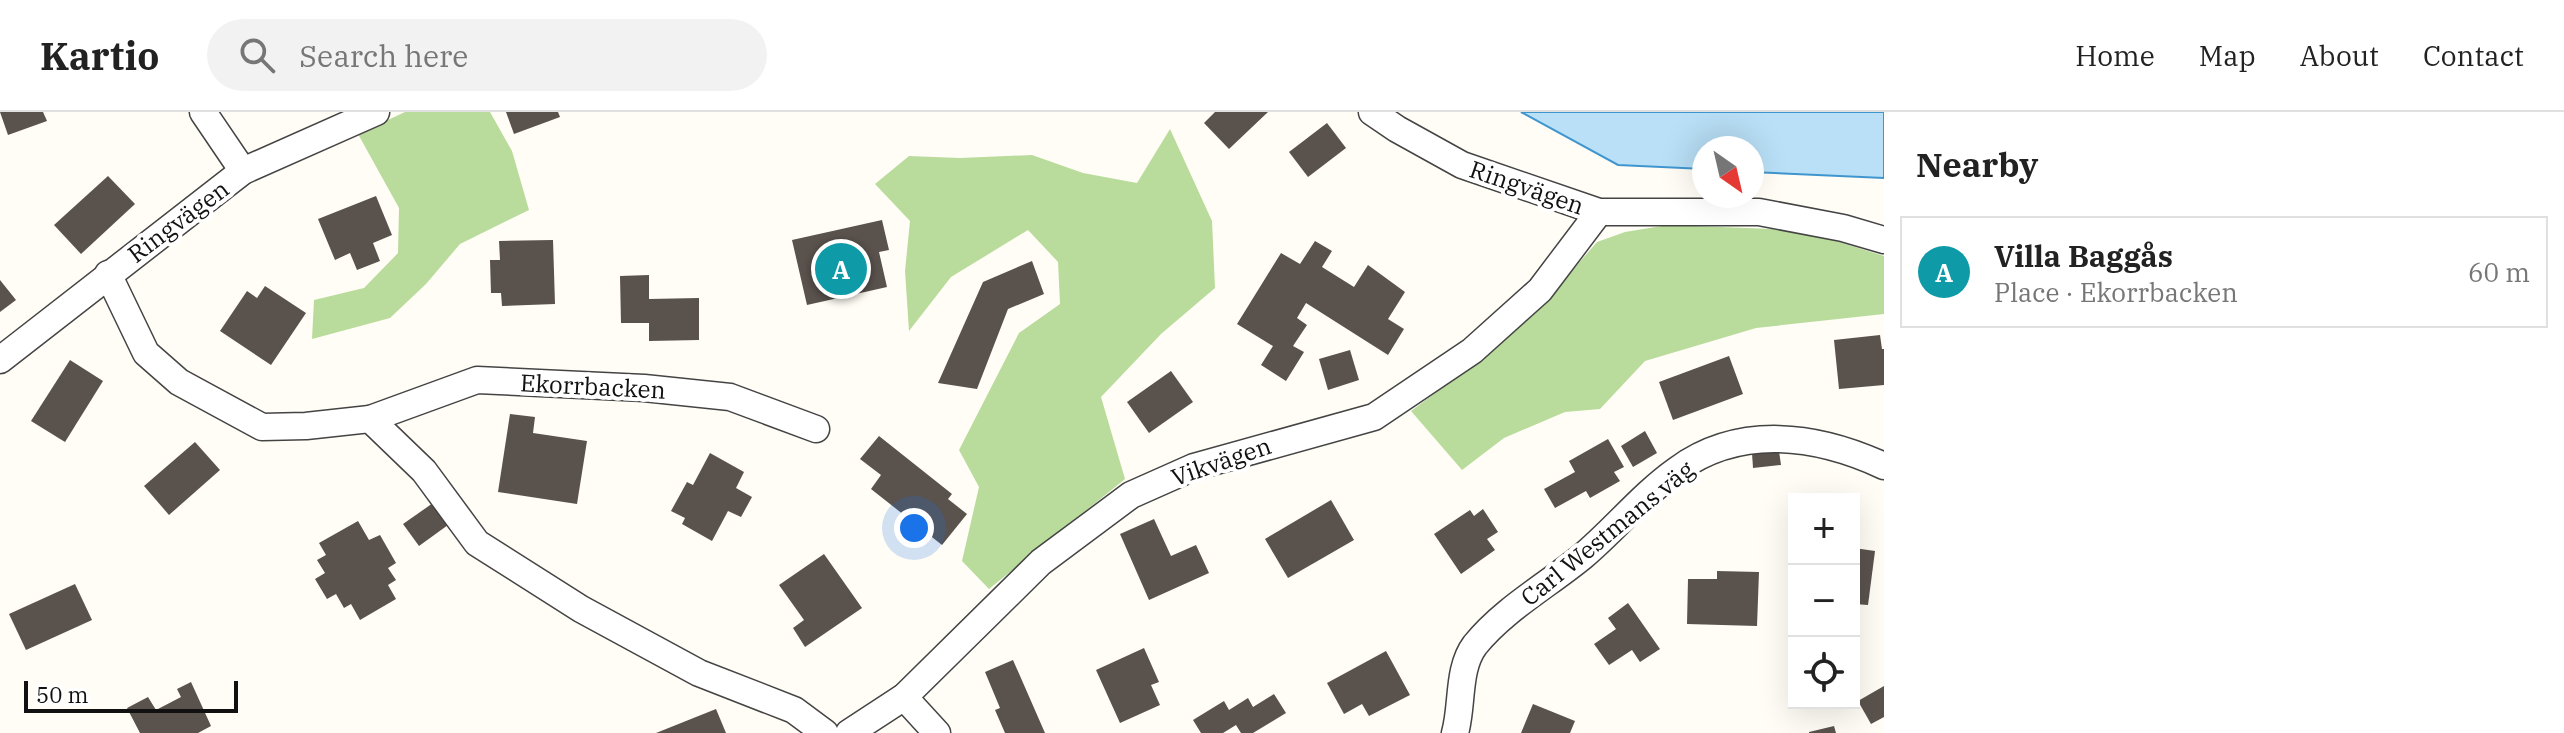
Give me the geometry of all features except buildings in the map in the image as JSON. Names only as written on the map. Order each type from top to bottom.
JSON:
[{"type":"street","points":[[203,112],[243,171]]},
{"type":"street","name":"Ringvägen","points":[[0,360],[243,171],[376,112]]},
{"type":"street","name":"Ringvägen","points":[[1372,112],[1462,165],[1599,212],[1759,212],[1843,228],[1884,240]]},
{"type":"street","name":"Vikvägen","points":[[849,733],[904,697],[1041,562],[1131,495],[1194,467],[1374,417],[1472,351],[1540,290],[1599,212]]},
{"type":"street","name":"Ekorrbacken","points":[[108,274],[146,353],[179,382],[262,427],[370,419],[477,380],[644,388],[730,397],[816,429]]},
{"type":"street","points":[[370,419],[424,471],[477,543],[581,609],[699,673],[794,710],[825,733]]},
{"type":"street","name":"Carl Westmans väg","points":[[1455,733],[1464,669],[1474,646],[1510,613],[1583,556],[1677,470],[1728,443],[1785,437],[1856,453],[1884,466]]},
{"type":"street","points":[[904,697],[937,733]]},
{"type":"green space","points":[[405,112],[490,112],[512,151],[529,210],[460,244],[426,284],[390,318],[312,339],[314,300],[364,288],[398,253],[399,208],[358,134]]},
{"type":"green space","points":[[1170,129],[1212,221],[1215,288],[1161,334],[1101,397],[1125,479],[989,589],[962,561],[979,487],[959,450],[1019,333],[1060,304],[1058,262],[1028,230],[951,277],[909,331],[905,271],[910,221],[875,184],[909,156],[960,158],[1032,155],[1083,173],[1137,183]]},
{"type":"green space","points":[[1668,225],[1772,229],[1833,240],[1884,256],[1884,314],[1756,328],[1645,361],[1600,409],[1565,412],[1504,438],[1462,470],[1411,411],[1477,362],[1544,303],[1597,242],[1625,232]]},
{"type":"water","points":[[1521,112],[1884,112],[1884,178],[1764,173],[1764,136],[1692,136],[1692,168],[1618,165]]},
{"type":"place","name":"Villa Baggås","points":[[841,269]]}]
